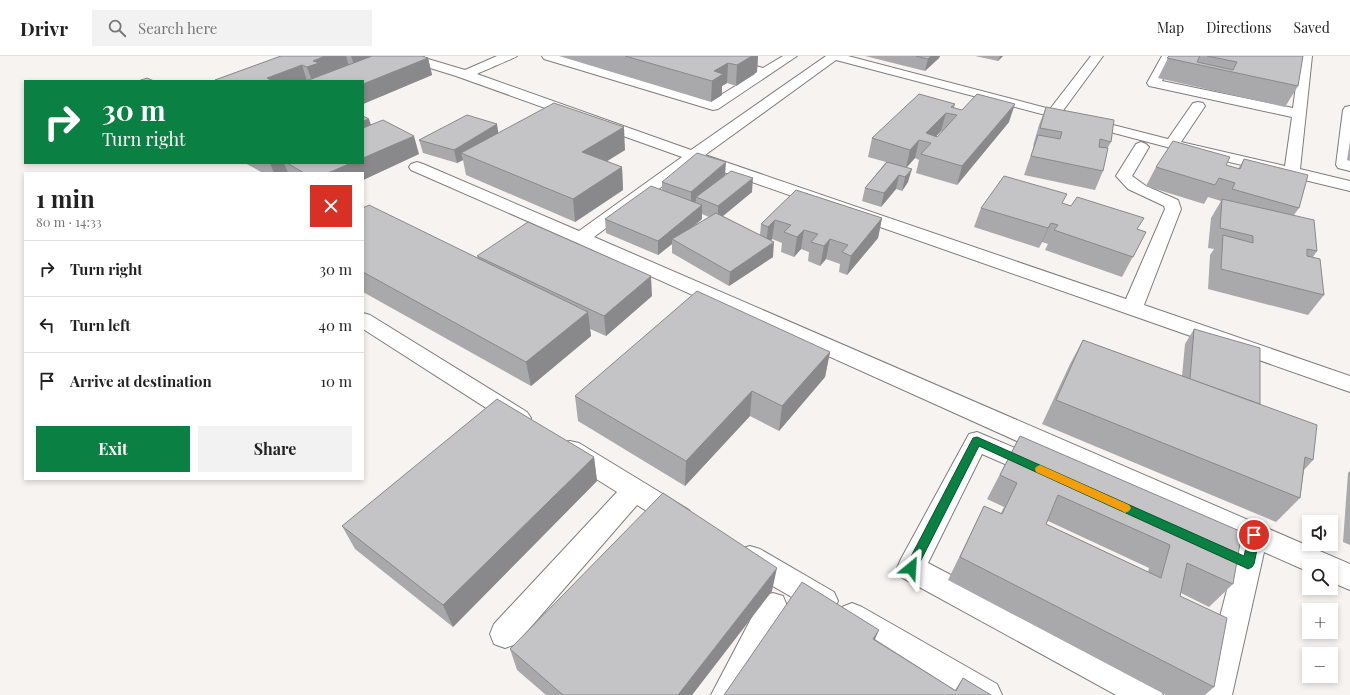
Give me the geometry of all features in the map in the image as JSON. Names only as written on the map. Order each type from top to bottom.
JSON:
[{"type":"street","points":[[548,56],[713,106],[791,56]]},
{"type":"street","points":[[708,56],[765,72]]},
{"type":"street","points":[[581,238],[834,56],[1172,144],[1350,186]]},
{"type":"street","points":[[1053,114],[1097,56]]},
{"type":"street","points":[[1168,56],[1154,83],[1299,114]]},
{"type":"street","points":[[1292,172],[1306,56]]},
{"type":"street","points":[[401,57],[470,77],[1350,384]]},
{"type":"street","points":[[470,77],[505,62],[509,57]]},
{"type":"street","points":[[1172,144],[1198,106]]},
{"type":"street","points":[[1350,110],[1344,165],[1350,166]]},
{"type":"street","points":[[1132,309],[1173,209],[1172,204],[1165,199],[1133,186],[1124,176],[1141,147]]},
{"type":"street","points":[[417,167],[1308,559]]},
{"type":"street","points":[[364,321],[634,491],[702,530]]},
{"type":"street","points":[[1055,476],[977,441],[911,568],[1147,695]]},
{"type":"street","points":[[505,634],[634,491]]},
{"type":"street","points":[[1216,695],[1254,535]]},
{"type":"street","points":[[1191,538],[1248,564]]},
{"type":"street","points":[[729,546],[986,695]]},
{"type":"street","points":[[1338,572],[1350,577]]},
{"type":"street","points":[[727,695],[773,606]]},
{"type":"building","points":[[281,56],[325,56],[313,61],[319,63],[307,67],[302,65],[267,78],[271,80],[215,80]]},
{"type":"building","points":[[372,56],[422,56],[428,58],[364,84],[364,80],[309,80]]},
{"type":"building","points":[[625,56],[752,56],[737,65],[728,63],[714,71],[723,74],[712,81]]},
{"type":"building","points":[[916,56],[931,56],[928,59]]},
{"type":"building","points":[[1169,56],[1200,56],[1197,62],[1233,70],[1237,62],[1207,56],[1303,56],[1298,86],[1167,58]]},
{"type":"building","points":[[147,78],[152,80],[141,80]]},
{"type":"building","points":[[919,94],[955,104],[951,107],[962,110],[977,94],[1015,104],[962,166],[921,154],[931,143],[919,140],[910,150],[872,138]],"holes":[[[946,113],[957,115],[937,137],[926,133]]]},
{"type":"building","points":[[554,103],[624,127],[582,152],[622,167],[573,199],[461,153]]},
{"type":"building","points":[[1046,107],[1114,120],[1111,142],[1100,139],[1099,147],[1108,148],[1103,171],[1031,156],[1038,135],[1060,139],[1062,132],[1040,128]]},
{"type":"building","points":[[467,115],[497,124],[454,150],[419,140]]},
{"type":"building","points":[[364,116],[369,119],[364,121]]},
{"type":"building","points":[[383,120],[414,136],[364,158],[364,128]]},
{"type":"building","points":[[1173,141],[1230,157],[1226,165],[1240,169],[1244,159],[1308,175],[1299,208],[1232,189],[1235,183],[1219,178],[1215,185],[1156,167]]},
{"type":"building","points":[[697,153],[726,162],[691,192],[662,182]]},
{"type":"building","points":[[887,162],[912,169],[905,177],[899,175],[884,193],[865,188]]},
{"type":"building","points":[[289,164],[349,164],[330,172],[302,172]]},
{"type":"building","points":[[731,171],[753,178],[718,206],[696,197]]},
{"type":"building","points":[[1004,176],[1067,194],[1062,203],[1071,206],[1077,197],[1144,218],[1137,229],[1146,232],[1133,257],[1054,230],[1058,225],[1051,223],[1048,228],[981,208]]},
{"type":"building","points":[[651,186],[702,205],[658,241],[605,219]]},
{"type":"building","points":[[796,190],[882,218],[851,256],[842,252],[848,245],[830,239],[824,246],[811,242],[818,234],[804,230],[797,237],[784,232],[791,225],[775,220],[768,227],[761,224]]},
{"type":"building","points":[[1222,199],[1314,220],[1317,251],[1307,249],[1307,256],[1320,259],[1324,295],[1221,269],[1223,235],[1253,243],[1253,236],[1220,228]]},
{"type":"building","points":[[369,205],[588,312],[526,362],[364,273],[364,208]]},
{"type":"building","points":[[716,213],[774,242],[730,272],[672,239]]},
{"type":"building","points":[[528,222],[651,276],[604,316],[477,256]]},
{"type":"building","points":[[697,291],[830,352],[782,406],[752,391],[686,461],[575,396]]},
{"type":"building","points":[[1194,329],[1260,348],[1260,404],[1190,379]]},
{"type":"building","points":[[1083,340],[1317,425],[1313,460],[1305,457],[1300,498],[1056,400]]},
{"type":"building","points":[[497,399],[594,457],[443,605],[342,526]]},
{"type":"building","points":[[1020,436],[1242,532],[1233,584],[1187,563],[1180,596],[1227,618],[1214,687],[960,557],[984,506],[1002,514],[1017,483],[1000,475]],"holes":[[[1058,495],[1170,545],[1161,578],[1046,524]]]},
{"type":"building","points":[[663,493],[777,568],[678,695],[563,695],[510,649]]},
{"type":"building","points":[[802,582],[879,630],[873,639],[956,691],[963,678],[991,695],[724,695]]},
{"type":"slow traffic","points":[[1040,469],[1125,508]]},
{"type":"route","points":[[911,568],[977,441],[1248,564],[1254,535]]}]
